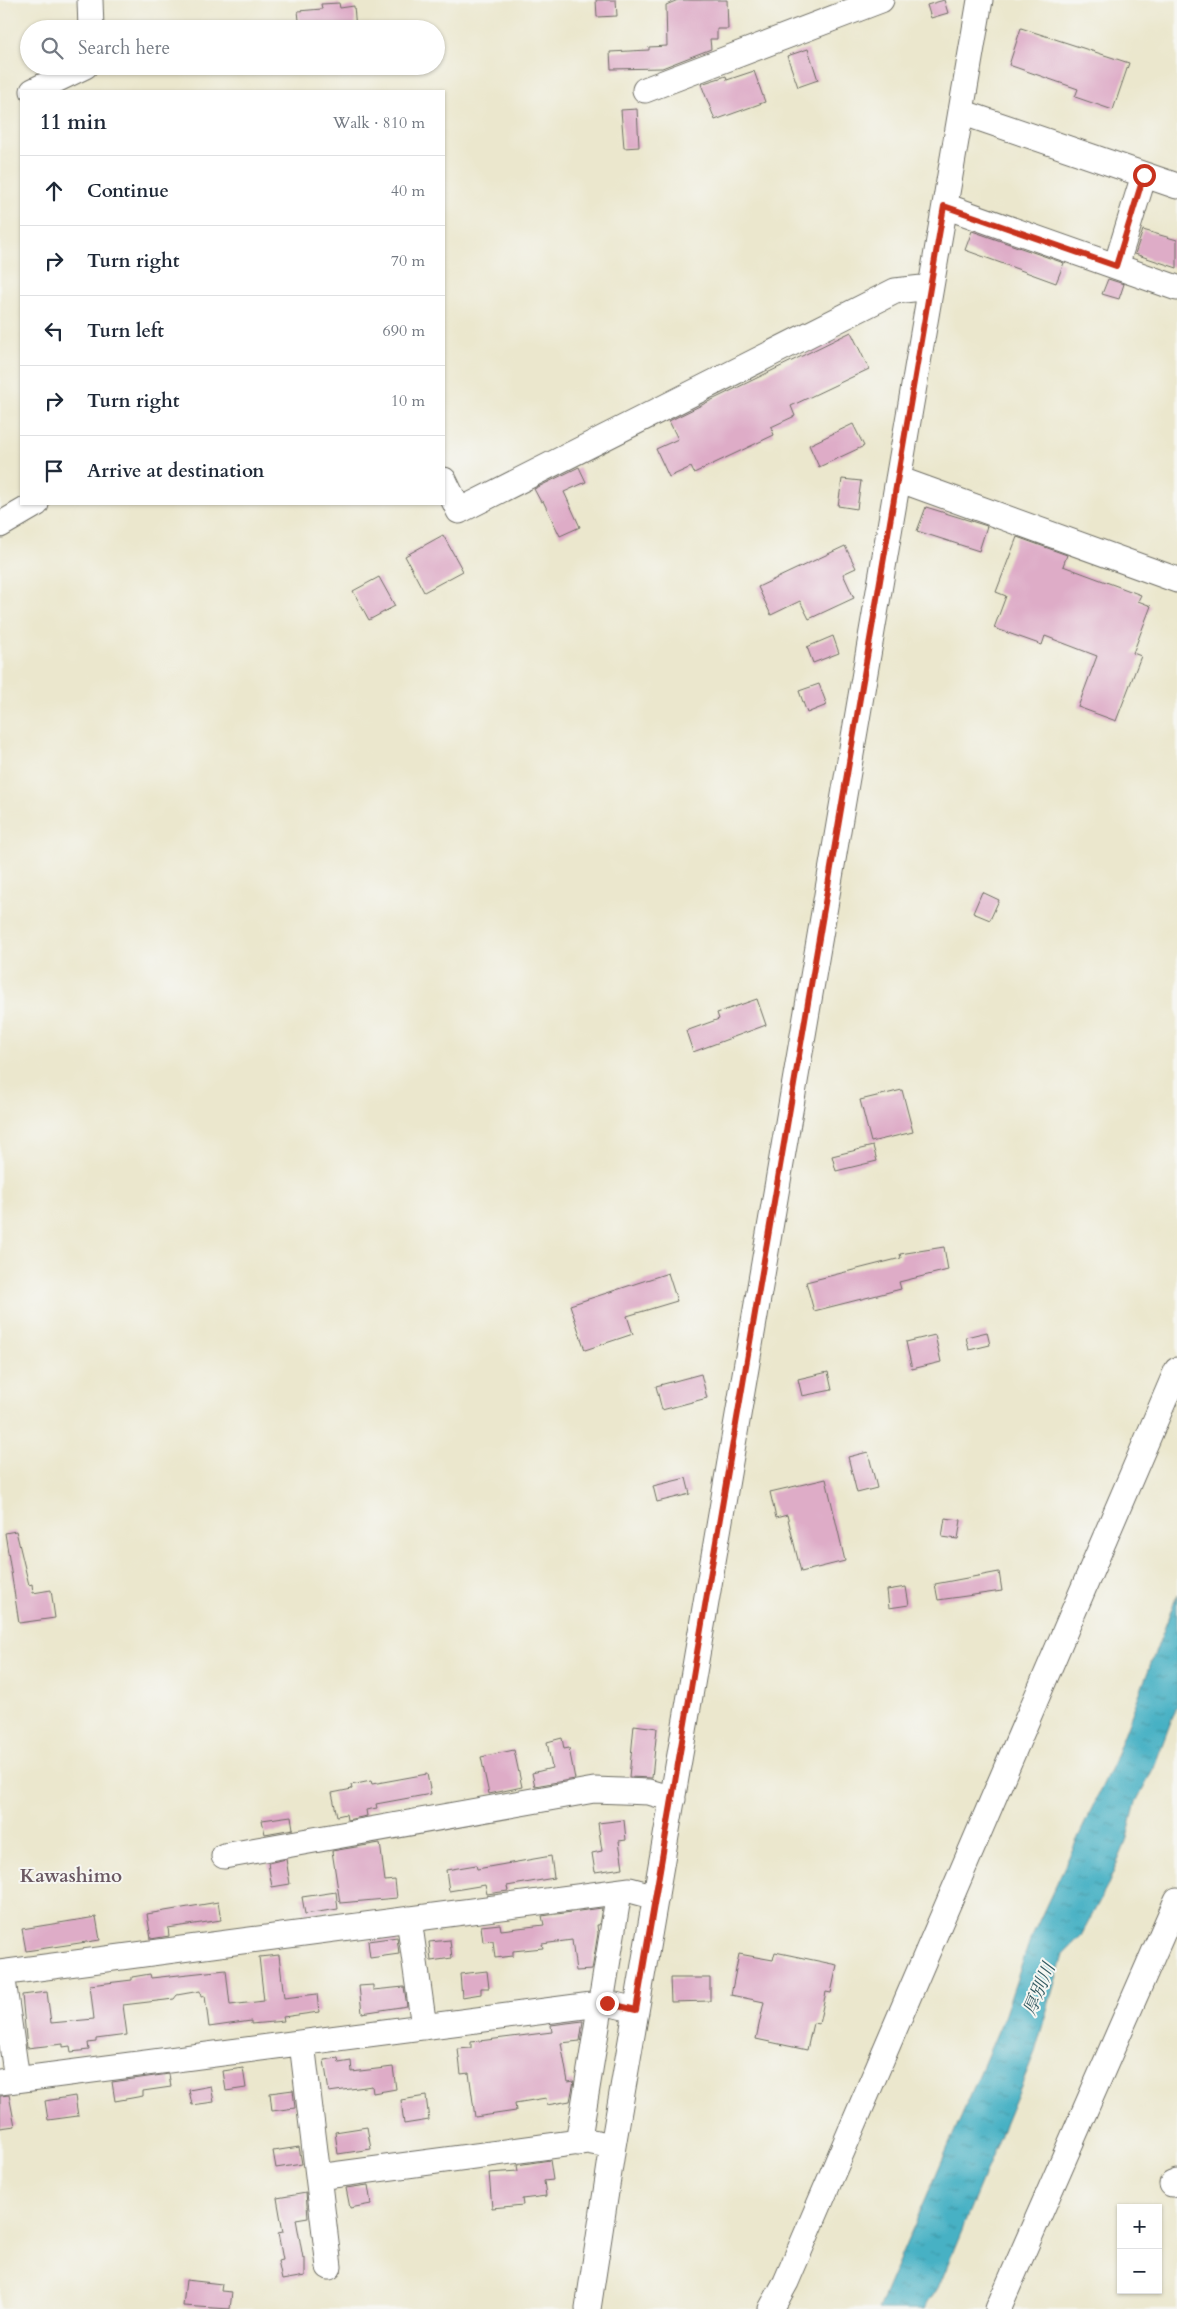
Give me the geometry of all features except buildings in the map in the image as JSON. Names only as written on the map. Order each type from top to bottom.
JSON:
[{"type":"street","points":[[90,0],[91,20]]},
{"type":"street","points":[[645,90],[881,0]]},
{"type":"street","points":[[588,2309],[618,2113],[980,0]]},
{"type":"street","points":[[36,90],[66,75]]},
{"type":"street","points":[[961,112],[1177,186]]},
{"type":"street","points":[[1116,266],[1144,175]]},
{"type":"street","points":[[944,206],[1177,288]]},
{"type":"street","points":[[445,482],[459,511],[895,290],[931,287]]},
{"type":"street","points":[[898,479],[1177,580]]},
{"type":"street","points":[[0,525],[34,505]]},
{"type":"street","points":[[771,2309],[786,2282],[1177,1370]]},
{"type":"street","points":[[224,1856],[594,1790],[649,1792],[673,1799]]},
{"type":"street","points":[[636,2010],[607,2003],[8,2081],[1,1973],[630,1890],[656,1898]]},
{"type":"street","points":[[578,2143],[619,1892]]},
{"type":"street","points":[[998,2309],[1177,1900]]},
{"type":"street","points":[[409,1919],[424,2027]]},
{"type":"street","points":[[302,2043],[329,2267]]},
{"type":"street","points":[[583,2108],[618,2113]]},
{"type":"street","points":[[318,2176],[587,2141],[613,2146]]},
{"type":"water","name":"厚別川","points":[[1177,1595],[1177,1705],[1154,1767],[1136,1802],[1126,1842],[1107,1887],[1081,1936],[1063,1954],[1035,2052],[938,2288],[924,2309],[878,2309],[1004,2017],[1030,1940],[1114,1761]]},
{"type":"district","name":"Kawashimo","points":[[71,1875]]},
{"type":"route","points":[[607,2003],[636,2010],[944,206],[1116,266],[1144,175]]}]
